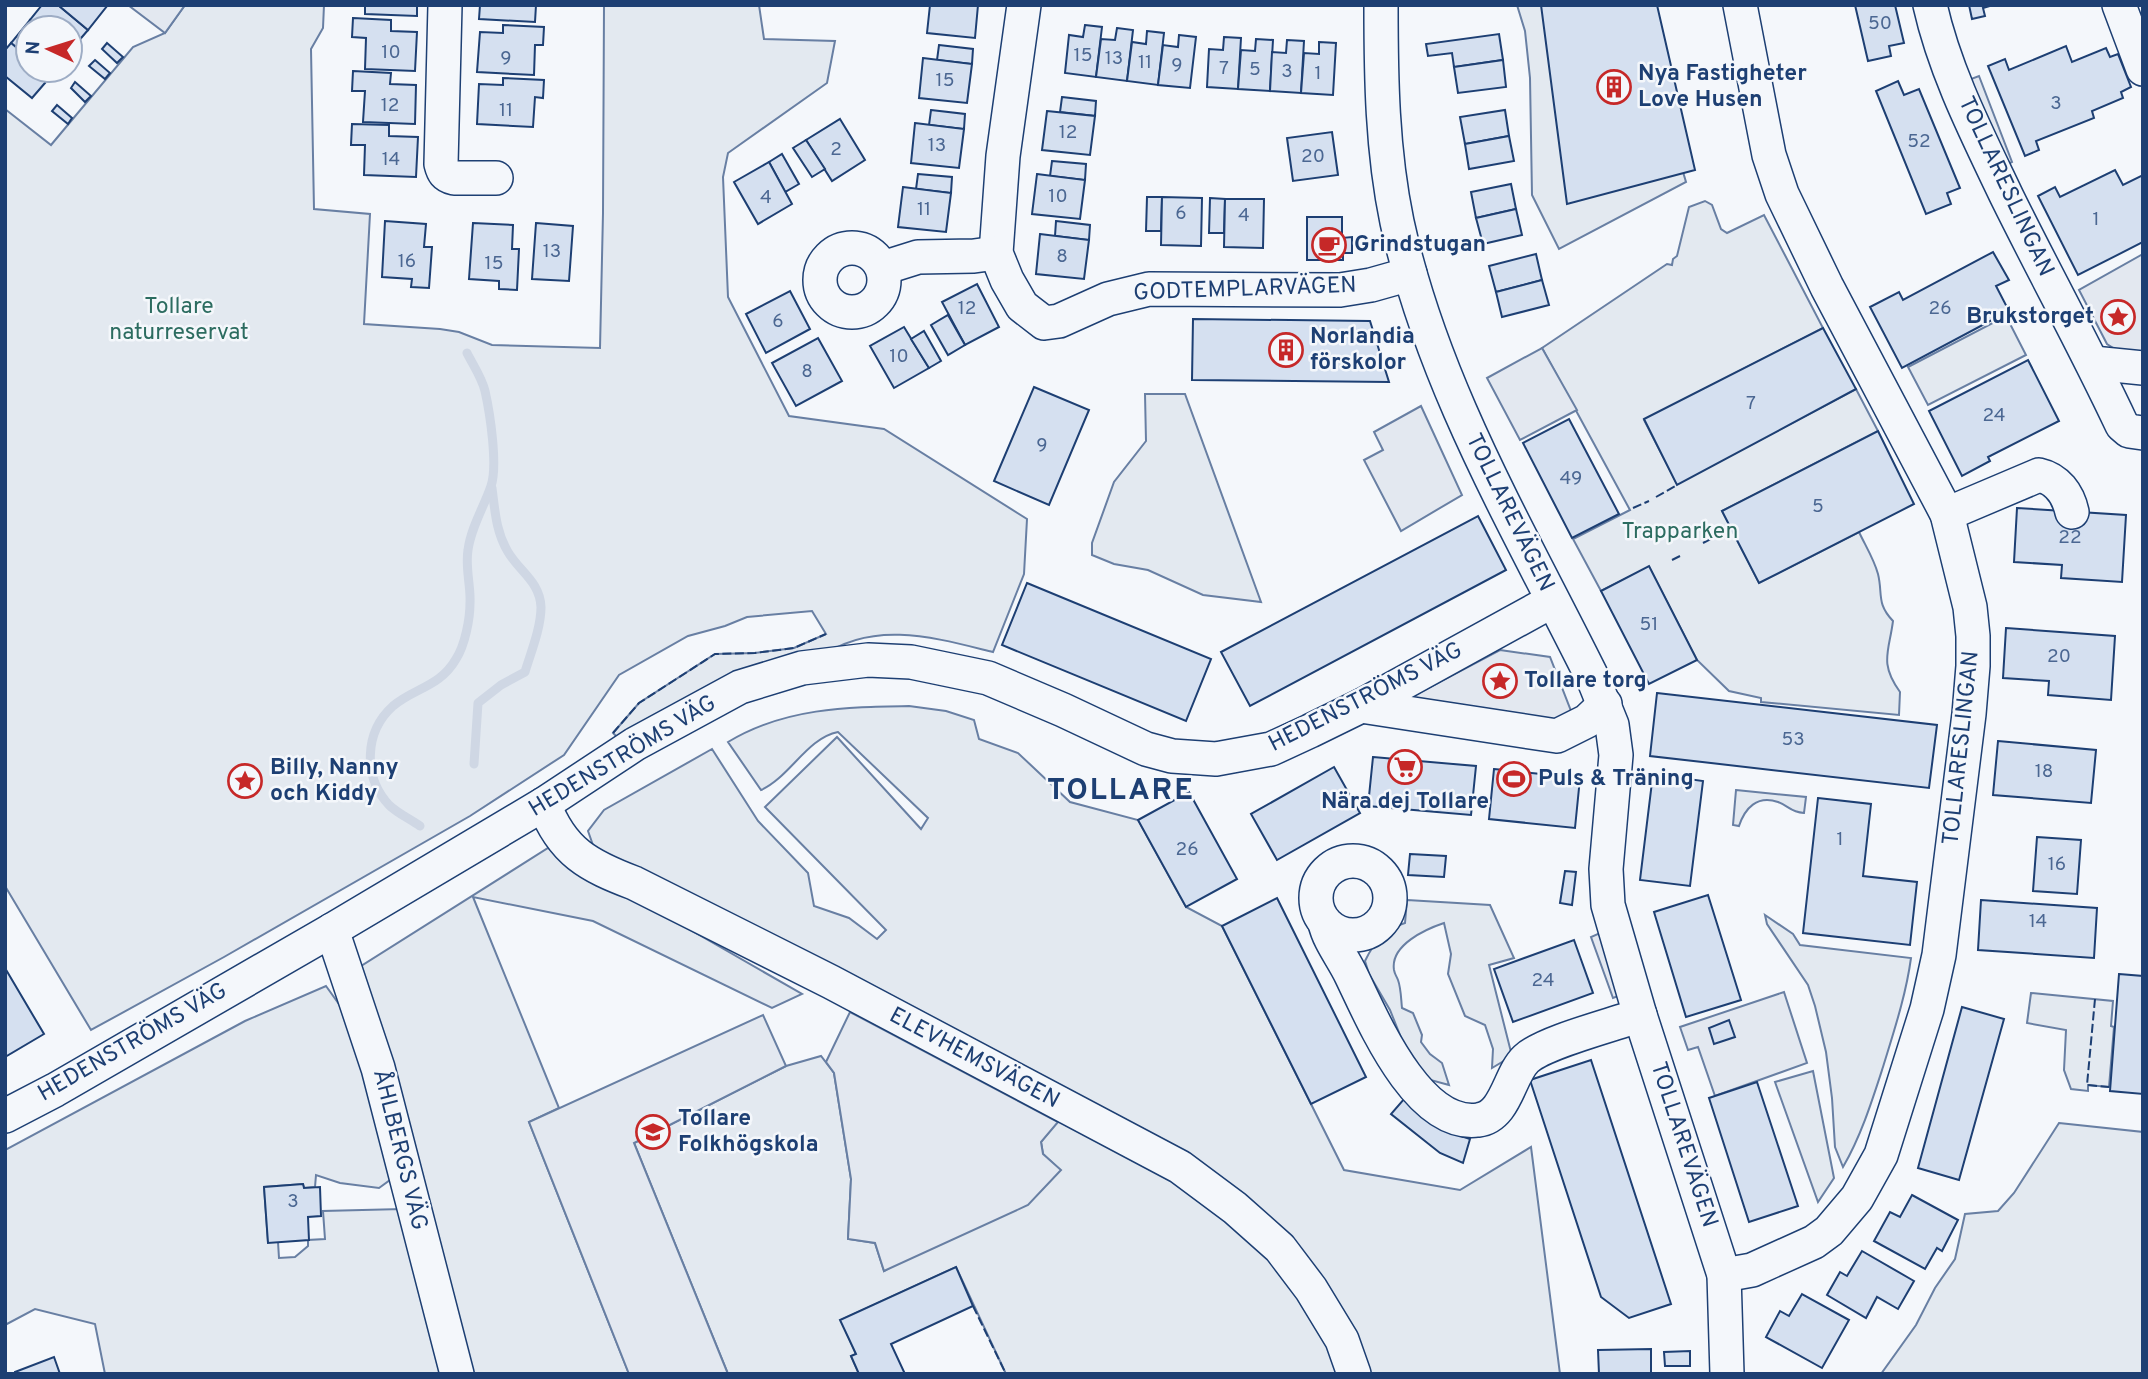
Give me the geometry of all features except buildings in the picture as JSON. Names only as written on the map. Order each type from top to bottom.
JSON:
[{"type":"street","points":[[445,5],[443,172],[454,178],[496,178]]},
{"type":"street","name":"GODTEMPLARVÄGEN","points":[[1024,5],[1003,156],[996,253],[1022,306],[1044,323],[1059,321],[1108,299],[1149,289],[1340,290],[1410,274]]},
{"type":"street","name":"TOLLAREVÄGEN","points":[[1381,5],[1382,93],[1386,146],[1397,220],[1423,318],[1454,400],[1496,490],[1605,704],[1612,724],[1616,755],[1606,869],[1608,905],[1640,1015],[1724,1275],[1727,1374]]},
{"type":"street","name":"TOLLARESLINGAN","points":[[1724,1275],[1752,1270],[1814,1242],[1829,1231],[1857,1198],[1881,1155],[1927,1009],[1939,955],[1973,666],[1970,607],[1947,514],[1827,287],[1782,194],[1769,155],[1740,5]]},
{"type":"street","name":"TOLLARESLINGAN","points":[[1930,5],[1959,92],[1987,157],[2057,298],[2093,363]]},
{"type":"street","points":[[2119,5],[2143,69]]},
{"type":"street","points":[[883,268],[918,257],[996,253]]},
{"type":"street","points":[[2093,363],[2143,368]]},
{"type":"street","points":[[2093,363],[2122,425],[2129,431],[2143,433]]},
{"type":"street","points":[[1947,514],[2039,475],[2054,481],[2070,501],[2072,512]]},
{"type":"street","name":"HEDENSTRÖMS VÄG","points":[[5,1116],[55,1090],[332,930],[544,804],[635,744],[740,687],[802,668],[867,660],[911,662],[988,678],[1146,749],[1172,756],[1216,759],[1271,749],[1361,706],[1552,601]]},
{"type":"street","points":[[1361,706],[1557,736],[1587,720],[1605,704]]},
{"type":"street","name":"ELEVHEMSVÄGEN","points":[[544,804],[555,828],[580,858],[831,982],[1180,1167],[1235,1208],[1280,1248],[1324,1309],[1342,1340],[1354,1374]]},
{"type":"street","points":[[1325,923],[1389,1054],[1412,1084],[1436,1106],[1458,1119],[1480,1120],[1493,1112],[1526,1059],[1546,1047],[1640,1015]]},
{"type":"street","name":"ÅHLBERGS VÄG","points":[[332,930],[378,1068],[457,1374]]},
{"type":"green space","name":"Tollare naturreservat","points":[[185,5],[324,5],[323,28],[311,49],[314,209],[370,214],[364,324],[459,332],[492,345],[600,348],[604,5],[759,5],[764,39],[835,41],[827,83],[728,153],[723,177],[728,297],[789,416],[884,429],[1027,519],[1024,574],[993,652],[927,637],[883,635],[862,638],[841,645],[821,657],[625,745],[613,733],[639,703],[715,654],[794,648],[826,634],[812,611],[747,617],[688,636],[619,675],[564,755],[470,816],[91,1030],[5,886],[5,109],[51,145],[133,47],[165,33]]},
{"type":"green space","name":"Nya Fastigheter Love Husen","points":[[1517,5],[1647,5],[1686,182],[1559,249],[1532,195],[1530,78],[1525,31]]},
{"type":"green space","name":"Trapparken","points":[[1705,201],[1712,205],[1721,229],[1727,233],[1764,215],[1823,328],[1644,420],[1677,484],[1856,389],[1878,431],[1722,511],[1759,583],[1859,532],[1876,568],[1884,609],[1893,621],[1887,657],[1889,673],[1900,692],[1899,715],[1761,702],[1761,698],[1729,691],[1697,660],[1649,567],[1601,591],[1573,539],[1630,510],[1542,348],[1667,264],[1672,265],[1677,256],[1689,207]]},
{"type":"green space","points":[[2006,316],[2026,355],[1928,405],[1908,367]]},
{"type":"green space","points":[[1145,394],[1185,394],[1261,602],[1203,595],[1148,570],[1114,564],[1092,555],[1092,543],[1114,482],[1146,441]]},
{"type":"green space","points":[[909,706],[946,711],[974,720],[979,739],[1018,753],[1070,802],[1138,820],[1186,907],[1222,926],[1344,1170],[1460,1190],[1531,1147],[1560,1374],[1006,1374],[956,1267],[841,1320],[856,1354],[851,1356],[859,1374],[728,1374],[634,1143],[786,1066],[821,1056],[834,1073],[851,1179],[848,1239],[875,1243],[884,1271],[1060,1170],[1043,1154],[1041,1142],[1072,1103],[594,848],[588,831],[604,810],[712,749],[758,821],[808,873],[814,906],[849,918],[877,939],[886,930],[765,807],[837,737],[921,829],[928,818],[838,732],[817,742],[781,776],[761,790],[728,742],[771,722],[793,716],[862,707]]},
{"type":"green space","points":[[1736,790],[1806,797],[1804,813],[1778,802],[1764,800],[1748,809],[1739,826],[1733,825]]},
{"type":"green space","points":[[548,848],[802,994],[772,1008],[593,921],[473,897],[559,1108],[529,1122],[629,1374],[470,1374],[358,968]]},
{"type":"green space","points":[[1407,900],[1490,905],[1514,958],[1489,965],[1512,1056],[1492,1068],[1493,1049],[1485,1025],[1465,1016],[1448,974],[1451,954],[1444,923],[1411,939],[1398,953],[1394,970],[1400,986],[1402,1008],[1413,1013],[1422,1035],[1421,1042],[1430,1054],[1442,1063],[1449,1085],[1423,1078],[1404,1045],[1365,961],[1381,937],[1405,923]]},
{"type":"green space","points":[[1765,915],[1793,934],[1800,945],[1911,958],[1899,1013],[1879,1080],[1861,1131],[1843,1167],[1835,1147],[1826,1052],[1815,1006],[1808,985],[1767,924]]},
{"type":"green space","points":[[326,986],[346,1014],[394,1177],[379,1188],[340,1183],[316,1175],[315,1187],[304,1188],[303,1184],[264,1187],[268,1242],[278,1242],[279,1258],[295,1257],[308,1246],[308,1240],[325,1239],[323,1211],[402,1209],[444,1374],[105,1374],[95,1324],[35,1309],[5,1325],[5,1150],[245,1021]]},
{"type":"green space","points":[[2031,993],[2113,1001],[2111,1026],[2114,1027],[2109,1087],[2088,1085],[2088,1091],[2071,1089],[2064,1070],[2066,1030],[2027,1023]]},
{"type":"green space","points":[[1813,1071],[1834,1178],[1818,1202],[1775,1082]]},
{"type":"green space","points":[[2059,1123],[2143,1132],[2143,1374],[1881,1374],[1916,1325],[1935,1288],[1955,1259],[1965,1214],[1998,1211],[2014,1193]]},
{"type":"shaded area","points":[[128,5],[185,5],[165,33]]},
{"type":"shaded area","points":[[1979,76],[2012,162],[2004,166],[1971,79]]},
{"type":"shaded area","name":"Brukstorget","points":[[2143,254],[2143,354],[2118,351],[2107,344],[2079,290]]},
{"type":"shaded area","points":[[1542,348],[1577,410],[1520,440],[1487,378]]},
{"type":"shaded area","points":[[1421,406],[1462,495],[1401,531],[1364,460],[1383,450],[1374,432]]},
{"type":"shaded area","name":"Tollare torg","points":[[1500,650],[1550,657],[1571,711],[1561,726],[1394,706]]},
{"type":"shaded area","points":[[1600,933],[1621,995],[1613,998],[1591,937]]},
{"type":"shaded area","points":[[1784,992],[1807,1063],[1715,1096],[1698,1047],[1688,1050],[1680,1027]]},
{"type":"shaded area","points":[[850,1012],[1058,1122],[1041,1142],[1043,1154],[1061,1170],[1028,1205],[884,1271],[875,1243],[848,1239],[851,1179],[834,1073],[826,1062]]},
{"type":"shaded area","points":[[763,1015],[786,1066],[634,1143],[728,1374],[629,1374],[529,1122]]},
{"type":"waterway","points":[[420,826],[392,808],[381,794],[371,768],[370,755],[376,729],[383,717],[401,700],[435,681],[450,668],[462,647],[466,632],[470,603],[468,550],[491,486],[494,466],[485,391],[467,353]]},
{"type":"waterway","points":[[474,764],[478,703],[501,685],[525,672],[541,615],[537,591],[508,552],[501,537],[492,488]]},
{"type":"fence","points":[[1656,497],[1677,485]]},
{"type":"fence","points":[[1633,508],[1649,501]]},
{"type":"fence","points":[[1703,543],[1731,529]]},
{"type":"fence","points":[[1672,560],[1680,556]]},
{"type":"fence","points":[[613,733],[639,703],[715,654],[794,648],[826,634]]},
{"type":"fence","points":[[2095,999],[2087,1085],[2109,1087]]},
{"type":"fence","points":[[973,1306],[1006,1374]]},
{"type":"place","name":"Nya Fastigheter Love Husen","points":[[1614,87]]},
{"type":"place","name":"Grindstugan","points":[[1329,245]]},
{"type":"place","name":"Brukstorget","points":[[2118,317]]},
{"type":"place","name":"Norlandia förskolor","points":[[1286,350]]},
{"type":"place","name":"Tollare torg","points":[[1500,681]]},
{"type":"place","name":"Nära dej Tollare","points":[[1405,767]]},
{"type":"place","name":"Puls & Träning","points":[[1514,779]]},
{"type":"place","name":"Billy, Nanny och Kiddy","points":[[245,781]]},
{"type":"place","name":"Tollare Folkhögskola","points":[[653,1132]]},
{"type":"district","name":"TOLLARE","points":[[1121,791]]}]
